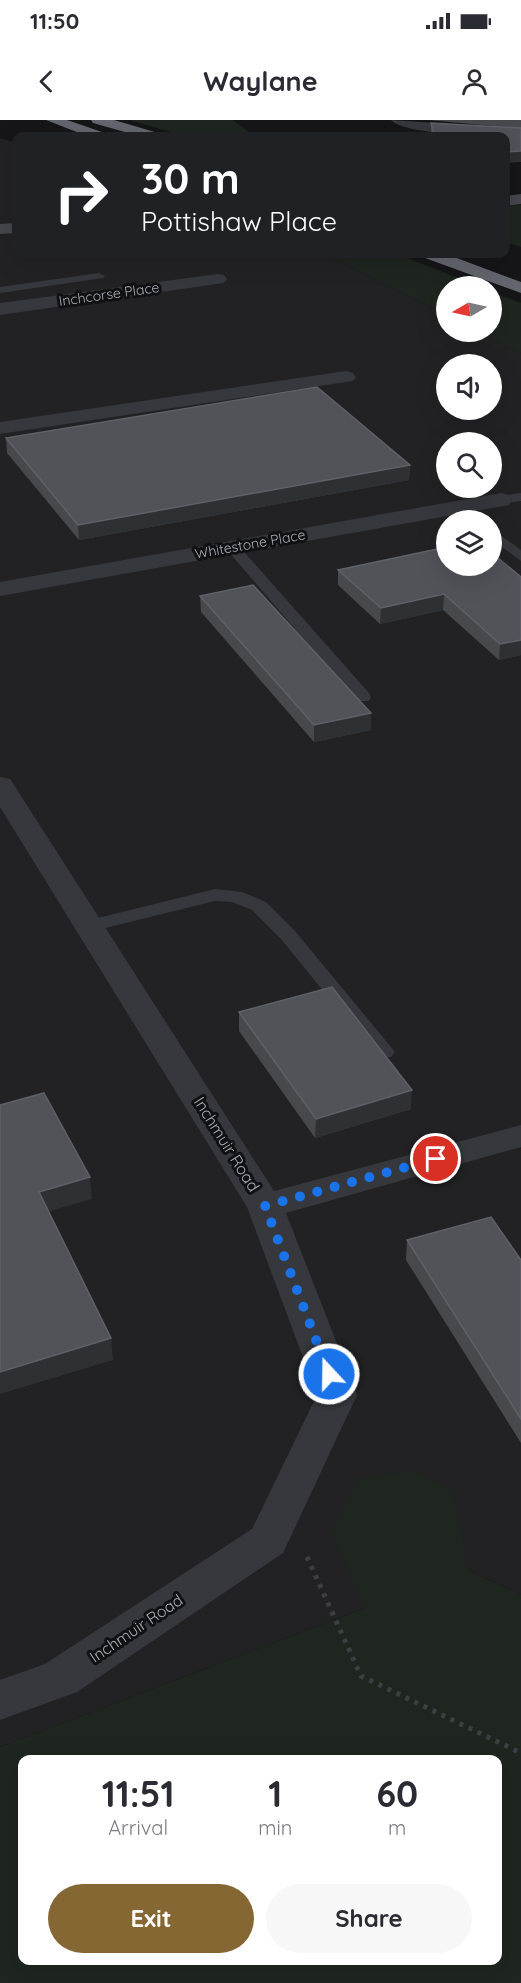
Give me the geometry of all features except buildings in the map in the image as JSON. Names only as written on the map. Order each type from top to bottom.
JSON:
[{"type":"highway","points":[[53,120],[88,132]]},
{"type":"highway","points":[[98,120],[139,132]]},
{"type":"highway","points":[[442,258],[521,288]]},
{"type":"street","points":[[398,120],[414,125],[494,132]]},
{"type":"street","name":"Inchcorse Place","points":[[0,309],[218,279]]},
{"type":"street","points":[[0,428],[346,377]]},
{"type":"street","name":"Whitestone Place","points":[[480,510],[511,499]]},
{"type":"street","name":"Whitestone Place","points":[[0,589],[233,548],[436,519]]},
{"type":"street","name":"Inchmuir Road","points":[[0,785],[265,1206],[337,1395],[268,1540],[61,1678],[0,1700]]},
{"type":"street","points":[[265,1206],[521,1136]]},
{"type":"lane","points":[[0,290],[99,276]]},
{"type":"lane","points":[[502,541],[521,557]]},
{"type":"lane","points":[[233,548],[363,697]]},
{"type":"lane","points":[[89,926],[215,895],[235,896],[260,906],[288,935],[384,1052]]},
{"type":"path","points":[[284,1507],[361,1676],[521,1754]]},
{"type":"shaded area","points":[[129,120],[233,120],[249,132],[171,132]]},
{"type":"shaded area","points":[[0,138],[12,142],[12,258],[333,258],[436,310],[436,342],[499,342],[521,353],[521,1595],[467,1569],[0,1747]]},
{"type":"shaded area","points":[[521,205],[521,247],[510,243],[510,206]]},
{"type":"shaded area","points":[[333,258],[407,258],[453,276],[436,276],[436,310]]},
{"type":"shaded area","points":[[502,296],[521,303],[521,353],[499,342],[502,342]]},
{"type":"shaded area","points":[[415,1470],[451,1490],[459,1517],[467,1569],[521,1595],[521,1983],[0,1983],[0,1747],[365,1608],[331,1532],[360,1478]]},
{"type":"route","points":[[329,1374],[265,1206],[436,1159]]}]
